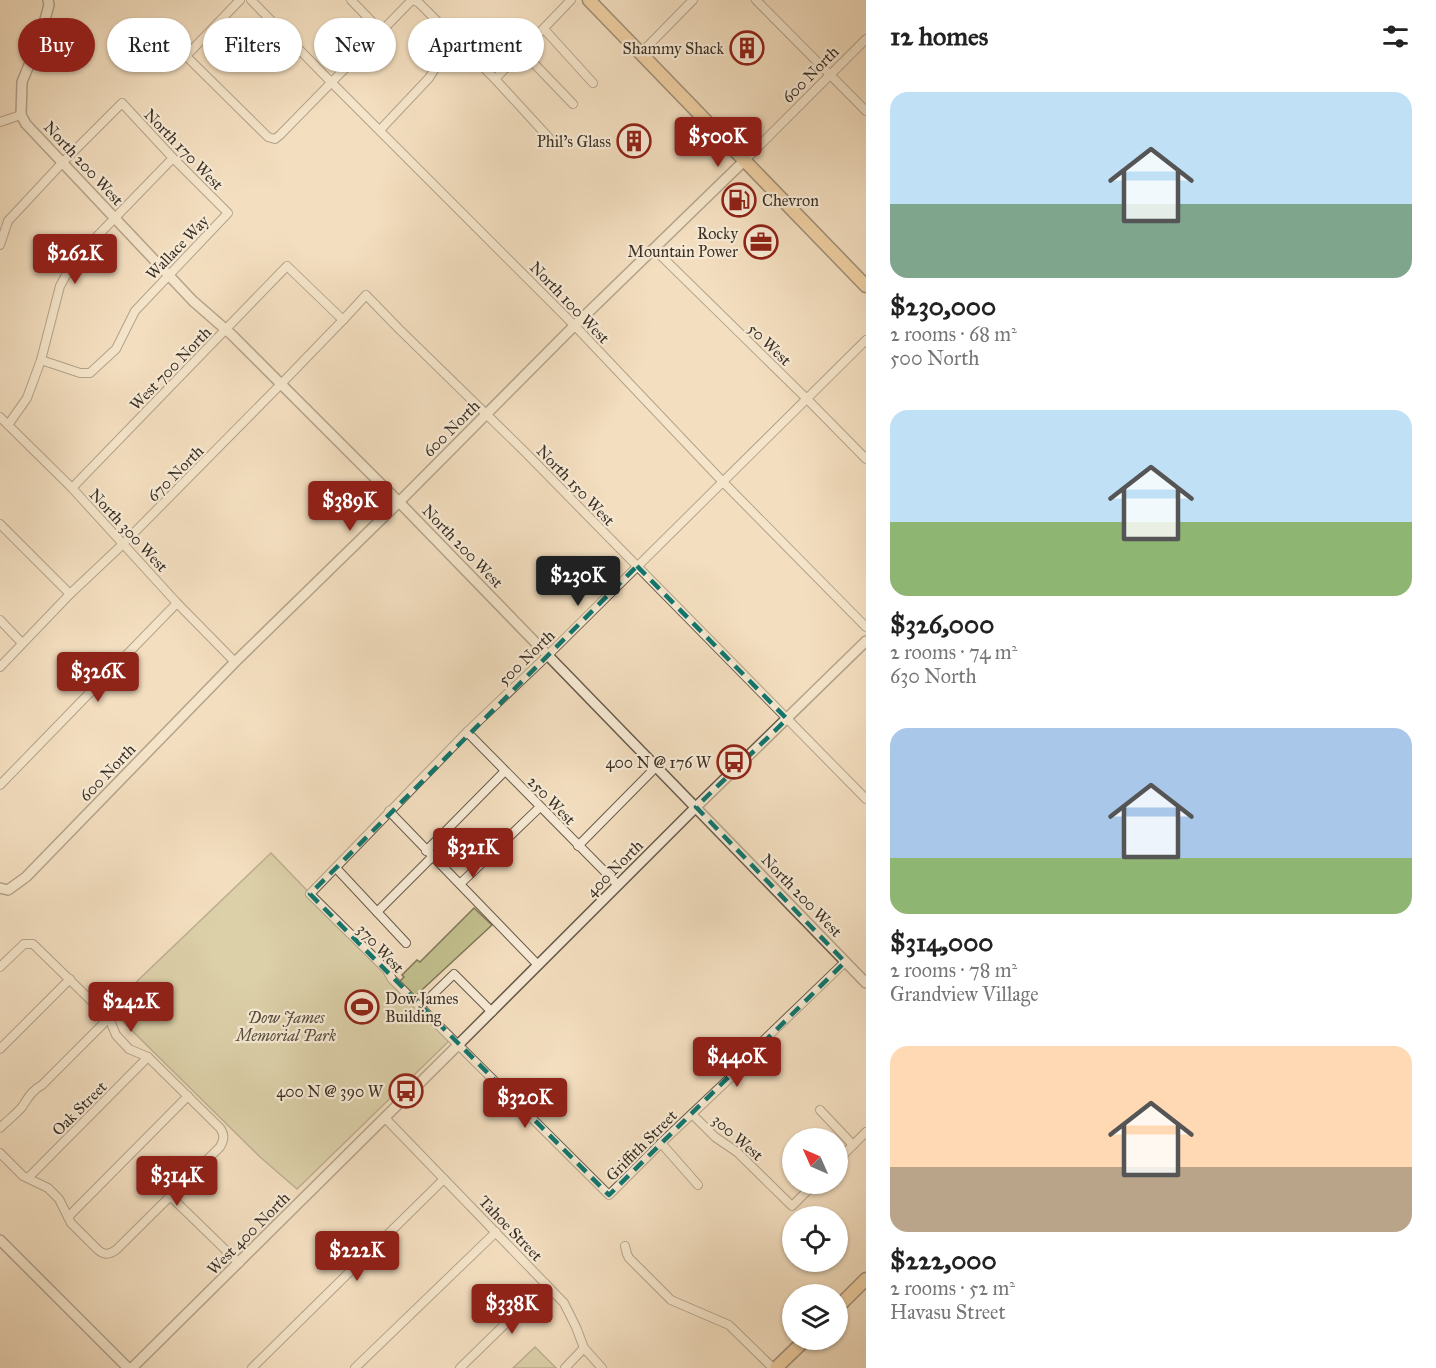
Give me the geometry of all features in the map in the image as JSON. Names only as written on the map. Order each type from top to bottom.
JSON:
[{"type":"main road","points":[[589,0],[866,286]]},
{"type":"main road","points":[[848,1297],[866,1279]]},
{"type":"main road","points":[[774,1368],[794,1350]]},
{"type":"street","name":"North 200 West","points":[[48,0],[49,5],[40,38],[22,82],[21,115],[26,124],[193,301],[226,330],[399,502],[866,983]]},
{"type":"street","points":[[240,0],[186,56],[268,137],[275,139],[280,135],[341,72]]},
{"type":"street","name":"North 100 West","points":[[251,0],[575,326],[723,482],[866,627]]},
{"type":"street","points":[[351,0],[368,18]]},
{"type":"street","points":[[394,18],[414,0],[434,18]]},
{"type":"street","points":[[572,0],[544,29],[593,83]]},
{"type":"street","points":[[640,54],[693,0]]},
{"type":"street","points":[[756,0],[866,111]]},
{"type":"street","name":"600 North","points":[[4,889],[26,877],[235,662],[866,39]]},
{"type":"street","points":[[380,130],[433,72]]},
{"type":"street","points":[[488,72],[550,139]]},
{"type":"street","points":[[495,79],[502,72]]},
{"type":"street","points":[[542,72],[573,104]]},
{"type":"street","name":"North 170 West","points":[[63,162],[122,103],[228,213]]},
{"type":"street","points":[[0,122],[21,115]]},
{"type":"street","points":[[8,425],[27,398],[41,360],[60,286],[75,259],[173,158]]},
{"type":"street","points":[[0,245],[8,220],[63,162]]},
{"type":"street","name":"Wallace Way","points":[[41,360],[80,373],[90,373],[116,349],[135,311],[228,213]]},
{"type":"street","name":"50 West","points":[[654,249],[866,459]]},
{"type":"street","name":"West 700 North","points":[[72,488],[287,266],[343,320]]},
{"type":"street","name":"670 North","points":[[0,667],[281,384],[366,294]]},
{"type":"street","name":"North 150 West","points":[[366,294],[524,451],[866,799]]},
{"type":"street","name":"500 North","points":[[310,894],[467,732],[548,655],[866,340]]},
{"type":"street","name":"North 300 West","points":[[0,417],[72,488],[177,603],[235,662]]},
{"type":"street","points":[[0,524],[70,594]]},
{"type":"street","points":[[0,785],[177,603]]},
{"type":"street","points":[[0,620],[22,643]]},
{"type":"street","name":"400 North","points":[[385,1118],[696,807],[866,641]]},
{"type":"street","name":"250 West","points":[[467,732],[618,885]]},
{"type":"street","points":[[578,846],[656,767]]},
{"type":"street","points":[[377,912],[505,771]]},
{"type":"street","points":[[460,884],[540,807]]},
{"type":"street","points":[[389,811],[538,965]]},
{"type":"street","points":[[336,868],[406,943]]},
{"type":"street","name":"370 West","points":[[310,894],[609,1195]]},
{"type":"street","points":[[0,967],[20,947],[28,943],[37,947],[109,1018],[116,1035],[129,1049],[148,1057],[220,1128],[224,1136],[220,1147],[111,1254],[96,1249],[71,1223],[59,1199],[48,1188],[23,1176],[0,1153]]},
{"type":"street","name":"Griffith Street","points":[[609,1195],[845,962]]},
{"type":"street","points":[[420,1007],[454,974],[492,1012]]},
{"type":"street","points":[[0,1049],[70,979]]},
{"type":"street","points":[[0,1128],[22,1106],[25,1099],[109,1018]]},
{"type":"street","name":"Oak Street","points":[[28,1178],[148,1057]]},
{"type":"street","points":[[68,1217],[188,1096]]},
{"type":"street","points":[[820,1110],[854,1145]]},
{"type":"street","name":"300 West","points":[[692,1114],[715,1137],[737,1152],[792,1206],[804,1194]]},
{"type":"street","name":"Tahoe Street","points":[[385,1118],[564,1303],[584,1348],[602,1368]]},
{"type":"street","name":"West 400 North","points":[[130,1368],[385,1118]]},
{"type":"street","points":[[848,1151],[866,1132]]},
{"type":"street","points":[[661,1143],[698,1185]]},
{"type":"street","points":[[252,1368],[444,1179]]},
{"type":"street","points":[[170,1196],[239,1263]]},
{"type":"street","points":[[355,1368],[496,1232]]},
{"type":"street","points":[[0,1240],[130,1368]]},
{"type":"street","points":[[625,1246],[629,1258],[671,1300],[729,1325],[774,1368]]},
{"type":"street","points":[[460,1368],[546,1284]]},
{"type":"street","points":[[565,1368],[584,1348]]},
{"type":"highlighted area","points":[[637,566],[787,719],[696,807],[845,962],[609,1195],[310,894]]},
{"type":"green space","name":"Dow James Memorial Park","points":[[271,853],[397,984],[404,977],[402,975],[417,960],[420,962],[474,908],[492,925],[411,1000],[450,1040],[297,1189],[259,1156],[109,1008]]},
{"type":"green space","points":[[535,1347],[556,1368],[513,1368]]},
{"type":"place","name":"Shammy Shack","points":[[747,48]]},
{"type":"place","name":"Phil's Glass","points":[[634,141]]},
{"type":"place","name":"Chevron","points":[[739,200]]},
{"type":"place","name":"Rocky Mountain Power","points":[[761,242]]},
{"type":"place","name":"400 N @ 176 W","points":[[734,762]]},
{"type":"place","name":"Dow James Building","points":[[362,1007]]},
{"type":"place","name":"400 N @ 390 W","points":[[406,1091]]}]
